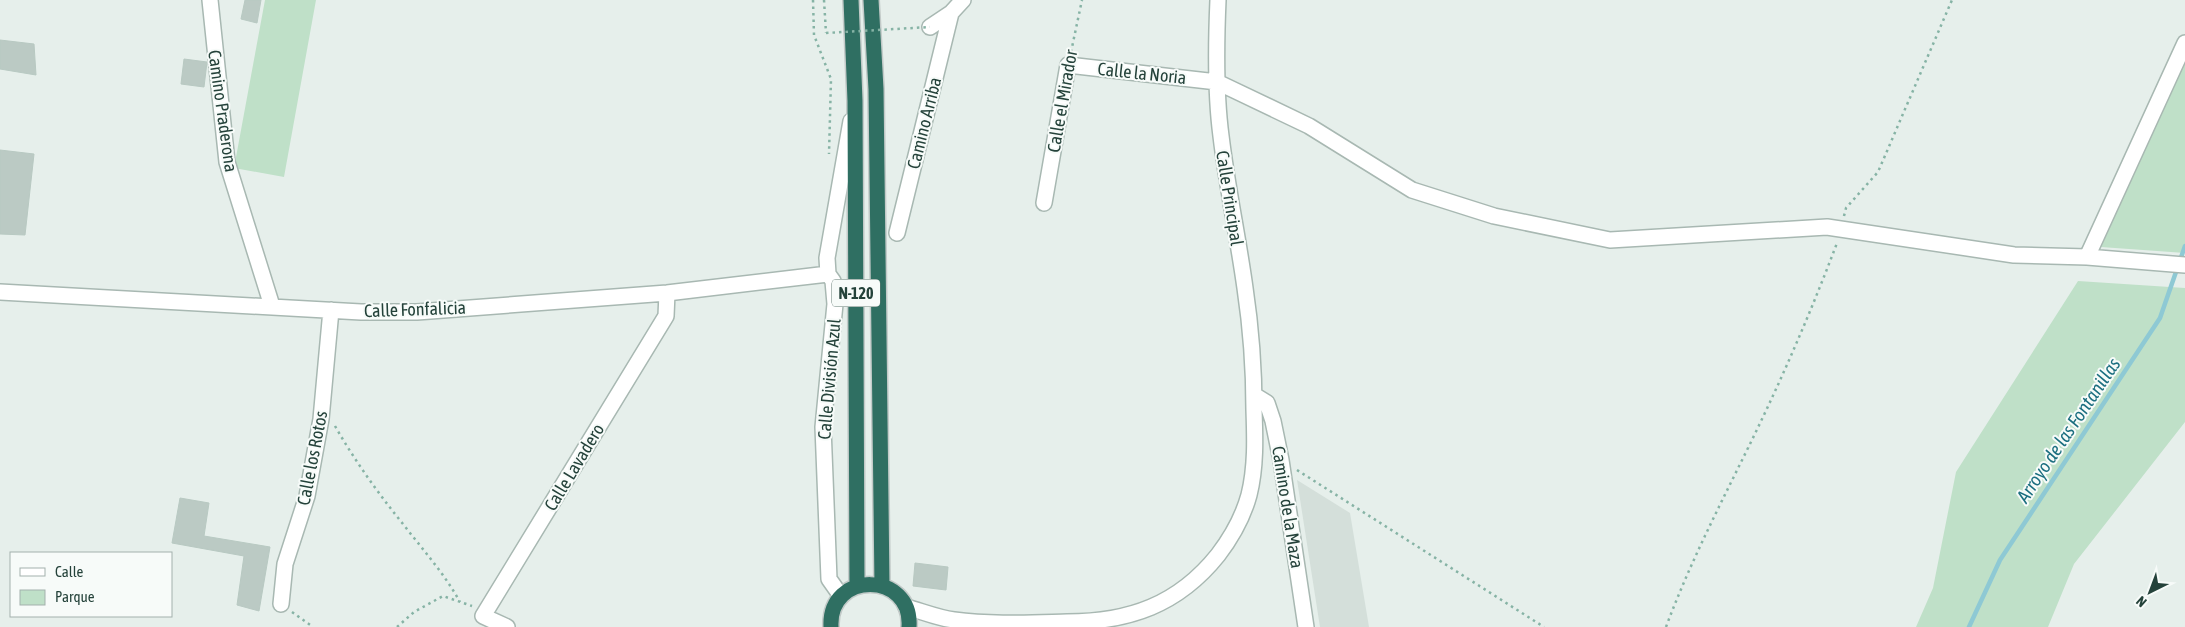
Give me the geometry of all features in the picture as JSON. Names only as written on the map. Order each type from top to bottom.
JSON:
[{"type":"highway","name":"N-120","points":[[851,0],[855,101],[857,586]]},
{"type":"highway","name":"N-120","points":[[871,0],[876,89],[882,586]]},
{"type":"highway","points":[[831,627],[833,611],[842,596],[857,586],[865,584],[882,586],[896,594],[906,607],[909,627]]},
{"type":"street","name":"Camino Praderona","points":[[210,0],[227,162],[272,306]]},
{"type":"street","points":[[930,27],[951,13],[963,0]]},
{"type":"street","name":"Calle Principal","points":[[952,620],[999,625],[1084,622],[1110,620],[1137,613],[1179,593],[1197,578],[1225,546],[1236,527],[1248,496],[1255,448],[1254,395],[1252,340],[1222,144],[1217,82],[1218,0]]},
{"type":"street","name":"Camino Arriba","points":[[897,233],[951,13]]},
{"type":"street","points":[[2087,257],[2185,43]]},
{"type":"street","name":"Calle la Noria","points":[[1068,65],[1217,82],[1308,126],[1412,190],[1494,216],[1610,240],[1827,227],[2014,254],[2087,257],[2185,265]]},
{"type":"street","name":"Calle el Mirador","points":[[1044,203],[1068,65]]},
{"type":"street","name":"Calle División Azul","points":[[842,596],[829,579],[823,453],[827,376],[835,304],[833,281],[828,274],[827,258],[855,101]]},
{"type":"street","name":"Calle Fonfalicia","points":[[0,292],[331,310],[418,312],[667,293],[828,274]]},
{"type":"street","name":"Calle Lavadero","points":[[484,616],[666,316],[667,293]]},
{"type":"street","name":"Calle los Rotos","points":[[281,604],[285,564],[307,496],[321,419],[331,310]]},
{"type":"street","name":"Camino de la Maza","points":[[1254,395],[1266,402],[1282,460],[1306,627]]},
{"type":"street","points":[[906,607],[952,620]]},
{"type":"street","points":[[484,616],[507,627]]},
{"type":"street","points":[[935,627],[952,620]]},
{"type":"path","points":[[813,0],[814,35],[831,79],[828,163]]},
{"type":"path","points":[[824,0],[826,33],[930,27]]},
{"type":"path","name":"Calle el Mirador","points":[[1068,65],[1082,0]]},
{"type":"path","points":[[1666,627],[1683,579],[1749,445],[1819,291],[1842,229],[1846,208],[1878,172],[1952,0]]},
{"type":"path","points":[[335,425],[364,475],[431,558],[460,602]]},
{"type":"path","points":[[1282,460],[1544,627]]},
{"type":"path","points":[[397,627],[414,612],[443,596],[470,604],[484,616]]},
{"type":"path","points":[[281,604],[313,627]]},
{"type":"shaded area","points":[[1297,480],[1350,513],[1369,627],[1320,627]]},
{"type":"green space","points":[[265,0],[316,0],[284,177],[234,168]]},
{"type":"green space","points":[[2185,60],[2185,253],[2101,247]]},
{"type":"green space","points":[[2078,281],[2185,288],[2185,422],[2074,564],[2048,627],[1916,627],[1933,588],[1956,472]]},
{"type":"building","points":[[245,0],[261,0],[257,23],[241,19]]},
{"type":"building","points":[[0,40],[34,44],[36,75],[0,69]]},
{"type":"building","points":[[184,59],[207,62],[204,87],[181,84]]},
{"type":"building","points":[[0,150],[34,154],[25,235],[0,234]]},
{"type":"building","points":[[180,498],[209,503],[204,536],[270,547],[259,611],[237,605],[244,556],[172,543]]},
{"type":"building","points":[[915,563],[948,567],[946,590],[913,586]]},
{"type":"waterway","name":"Arroyo de las Fontanillas","points":[[1969,627],[2000,560],[2160,318],[2185,246]]}]
